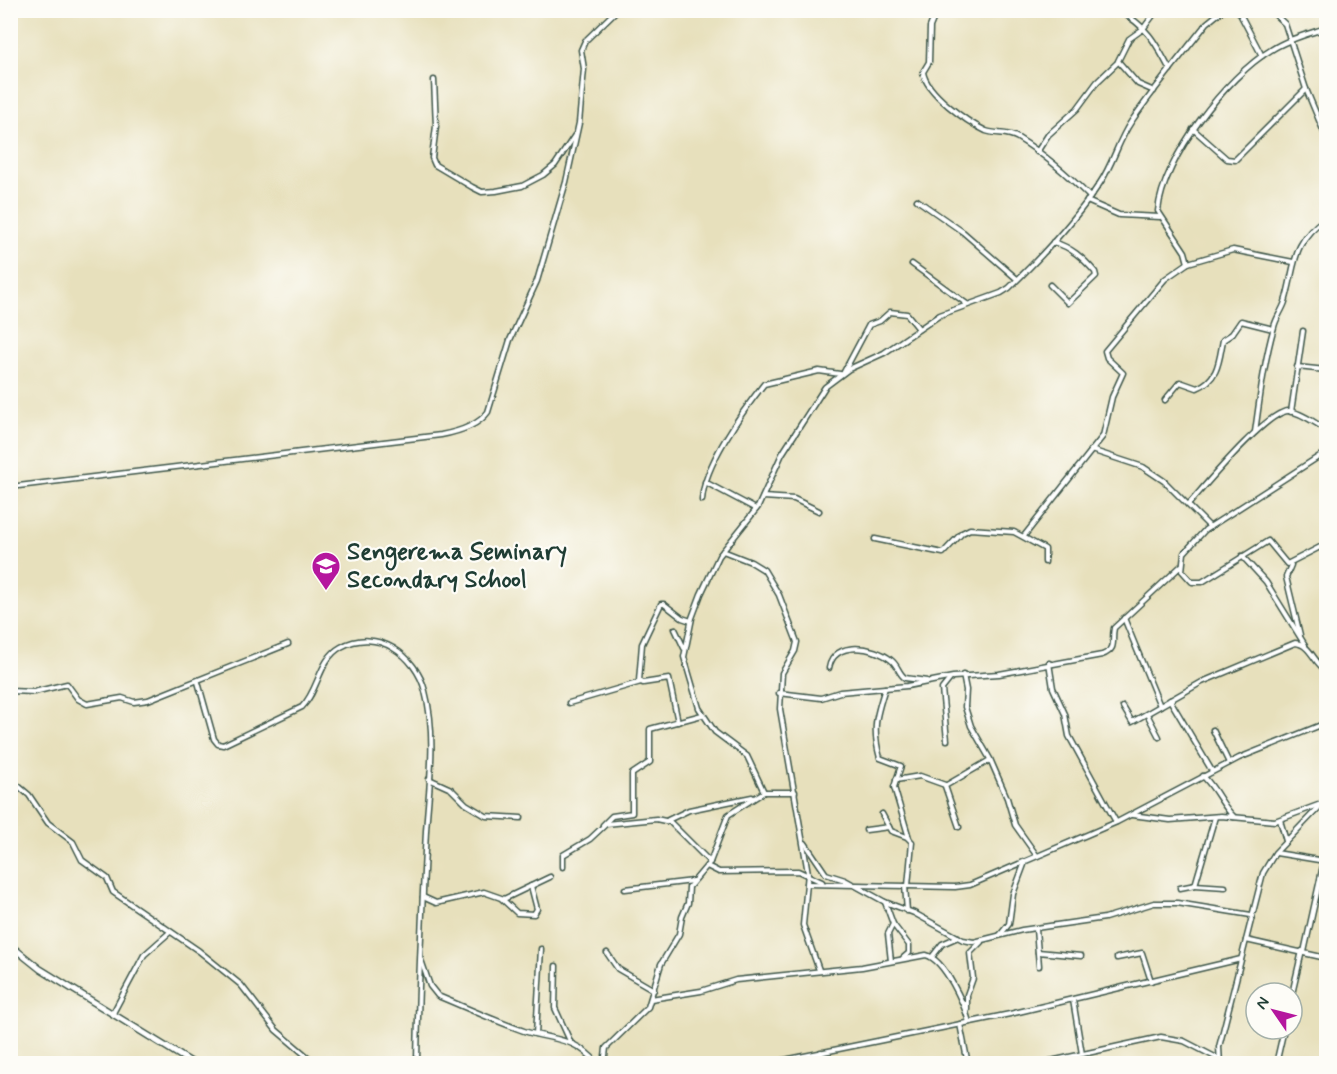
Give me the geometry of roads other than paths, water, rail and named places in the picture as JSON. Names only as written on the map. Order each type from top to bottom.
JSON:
[{"type":"street","points":[[10,487],[441,435],[478,421],[488,412],[510,340],[537,281],[577,132],[584,69],[581,50],[585,41],[617,10]]},
{"type":"street","points":[[937,10],[930,27],[929,62],[923,72],[928,84],[947,105],[985,130],[1011,134],[1037,152],[1088,199],[1119,215],[1160,217]]},
{"type":"street","points":[[1117,10],[1135,18],[1155,42],[1170,70]]},
{"type":"street","points":[[1037,152],[1054,127],[1077,109],[1097,82],[1118,62],[1129,39],[1143,29],[1157,10]]},
{"type":"street","points":[[1238,10],[1262,56]]},
{"type":"street","points":[[1270,10],[1285,24],[1306,89],[1326,137]]},
{"type":"street","points":[[702,500],[705,482],[730,435],[765,383],[819,371],[842,374],[884,353],[940,315],[1001,293],[1017,279],[1053,242],[1088,199],[1108,170],[1121,138],[1154,91],[1207,23],[1223,11]]},
{"type":"street","points":[[1188,263],[1185,252],[1160,217],[1160,201],[1180,151],[1193,129],[1226,89],[1262,56],[1290,40],[1326,28]]},
{"type":"street","points":[[1118,62],[1138,84],[1154,91]]},
{"type":"street","points":[[434,80],[436,126],[432,158],[435,165],[482,192],[509,189],[535,180],[555,165],[577,132]]},
{"type":"street","points":[[1193,129],[1232,161],[1306,89]]},
{"type":"street","points":[[917,200],[963,232],[1017,279]]},
{"type":"street","points":[[1255,432],[1273,329],[1285,300],[1293,262],[1300,246],[1326,218]]},
{"type":"street","points":[[1050,285],[1068,303],[1096,276],[1095,272],[1078,255],[1064,245],[1053,242]]},
{"type":"street","points":[[1024,536],[1106,432],[1112,397],[1123,373],[1107,358],[1105,351],[1165,279],[1188,263],[1233,250],[1293,262]]},
{"type":"street","points":[[912,264],[967,304]]},
{"type":"street","points":[[764,792],[747,756],[715,732],[702,715],[686,664],[685,649],[691,621],[723,551],[756,509],[782,454],[816,399],[842,374],[869,325],[880,321],[890,312],[907,314],[919,328]]},
{"type":"street","points":[[1165,400],[1180,382],[1197,388],[1211,380],[1219,363],[1223,340],[1232,334],[1241,321],[1273,329]]},
{"type":"street","points":[[1291,412],[1303,331]]},
{"type":"street","points":[[1297,368],[1326,370]]},
{"type":"street","points":[[1188,505],[1266,421],[1284,412],[1291,412],[1326,429]]},
{"type":"street","points":[[1091,450],[1143,467],[1164,481],[1210,527]]},
{"type":"street","points":[[779,693],[817,698],[843,692],[885,688],[963,675],[999,674],[1108,652],[1115,644],[1113,630],[1181,566],[1186,549],[1210,527],[1326,452]]},
{"type":"street","points":[[705,482],[756,509]]},
{"type":"street","points":[[763,497],[794,499],[819,512]]},
{"type":"street","points":[[875,539],[943,553],[962,533],[970,529],[1014,532],[1046,549],[1045,562]]},
{"type":"street","points":[[1181,566],[1185,577],[1192,582],[1202,582],[1268,541],[1286,564],[1326,544]]},
{"type":"street","points":[[723,551],[760,566],[777,590],[797,645],[783,668],[779,693],[784,741],[808,874],[803,924],[819,970]]},
{"type":"street","points":[[1242,556],[1266,582],[1301,639],[1326,670]]},
{"type":"street","points":[[1294,561],[1287,569],[1286,577],[1301,639]]},
{"type":"street","points":[[640,682],[638,672],[642,644],[654,624],[659,606],[664,604],[682,618],[691,621]]},
{"type":"street","points":[[1124,618],[1160,706]]},
{"type":"street","points":[[675,628],[685,649]]},
{"type":"street","points":[[198,682],[214,739],[218,744],[223,745],[302,707],[311,696],[326,663],[341,647],[372,640],[384,643],[406,657],[418,674],[425,691],[431,745],[417,1064]]},
{"type":"street","points":[[1123,707],[1132,722],[1222,673],[1295,643],[1308,649]]},
{"type":"street","points":[[10,691],[34,692],[67,684],[82,702],[93,705],[122,698],[134,702],[148,700],[198,682],[288,644]]},
{"type":"street","points":[[829,668],[832,657],[836,653],[853,648],[875,650],[893,661],[904,678],[931,681]]},
{"type":"street","points":[[1049,663],[1053,688],[1065,714],[1069,734],[1116,822]]},
{"type":"street","points":[[963,675],[966,690],[964,704],[971,726],[1007,798],[1015,825],[1037,856]]},
{"type":"street","points":[[947,740],[942,689],[953,677]]},
{"type":"street","points":[[569,703],[640,682],[669,680],[678,722]]},
{"type":"street","points":[[885,688],[874,728],[880,758],[901,766],[894,788],[912,846],[907,886],[907,911]]},
{"type":"street","points":[[1170,700],[1212,771]]},
{"type":"street","points":[[1147,714],[1159,737]]},
{"type":"street","points":[[563,867],[563,855],[590,839],[612,816],[632,813],[633,772],[650,762],[649,730],[702,715]]},
{"type":"street","points":[[807,884],[961,887],[1116,822],[1212,771],[1326,723]]},
{"type":"street","points":[[1213,730],[1229,763]]},
{"type":"street","points":[[895,780],[920,776],[945,785],[990,760]]},
{"type":"street","points":[[1203,776],[1218,791],[1224,805],[1234,817]]},
{"type":"street","points":[[10,778],[29,795],[48,823],[73,842],[82,860],[105,876],[113,892],[245,989],[276,1030],[316,1064]]},
{"type":"street","points":[[429,779],[451,789],[483,815],[521,818]]},
{"type":"street","points":[[945,785],[959,827]]},
{"type":"street","points":[[420,957],[430,986],[438,996],[536,1034],[570,1041],[583,1048],[598,1064],[604,1062],[606,1048],[645,1010],[651,999],[662,962],[679,934],[681,917],[688,903],[689,887],[709,864],[728,815],[764,792],[795,792]]},
{"type":"street","points":[[603,825],[645,819],[667,820],[689,810],[756,797]]},
{"type":"street","points":[[1131,814],[1175,820],[1218,817],[1280,820],[1325,801]]},
{"type":"street","points":[[1220,1061],[1219,1047],[1263,873],[1275,853],[1325,801]]},
{"type":"street","points":[[1195,885],[1224,805]]},
{"type":"street","points":[[882,814],[889,827],[909,838]]},
{"type":"street","points":[[667,820],[699,848],[716,872],[790,870],[808,874],[823,883]]},
{"type":"street","points":[[1280,820],[1286,841]]},
{"type":"street","points":[[866,830],[889,827]]},
{"type":"street","points":[[804,842],[826,874],[853,884],[969,942],[1014,932],[1105,918],[1154,903],[1177,903],[1251,915]]},
{"type":"street","points":[[1295,981],[1326,852]]},
{"type":"street","points":[[1275,853],[1325,861]]},
{"type":"street","points":[[1014,932],[1010,921],[1013,894],[1025,862]]},
{"type":"street","points":[[502,899],[550,877]]},
{"type":"street","points":[[625,889],[694,881]]},
{"type":"street","points":[[1180,888],[1195,885],[1225,887]]},
{"type":"street","points":[[423,897],[440,903],[484,892],[502,899],[517,913],[534,914],[537,909],[531,886]]},
{"type":"street","points":[[885,902],[894,924],[910,948],[903,958]]},
{"type":"street","points":[[1000,936],[1010,921]]},
{"type":"street","points":[[891,961],[888,934],[894,924]]},
{"type":"street","points":[[1036,929],[1039,966]]},
{"type":"street","points":[[113,1013],[144,955],[170,932]]},
{"type":"street","points":[[932,957],[942,944],[958,937]]},
{"type":"street","points":[[1246,940],[1326,958]]},
{"type":"street","points":[[966,1013],[967,995],[973,978],[970,953],[981,941]]},
{"type":"street","points":[[10,945],[40,969],[194,1064]]},
{"type":"street","points":[[536,1034],[541,948]]},
{"type":"street","points":[[1038,952],[1081,956]]},
{"type":"street","points":[[607,953],[618,969],[654,990]]},
{"type":"street","points":[[1117,958],[1142,953],[1151,981]]},
{"type":"street","points":[[651,999],[701,991],[736,980],[862,967],[924,955],[932,957],[960,997],[969,1022]]},
{"type":"street","points":[[765,1064],[1073,1000],[1241,959]]},
{"type":"street","points":[[556,966],[555,1008],[570,1041]]},
{"type":"street","points":[[1073,1000],[1082,1054]]},
{"type":"street","points":[[960,1024],[968,1064]]},
{"type":"street","points":[[1039,1063],[1161,1037],[1184,1041],[1220,1061]]},
{"type":"street","points":[[1276,1064],[1281,1041]]},
{"type":"street","points":[[821,1052],[822,1064]]},
{"type":"place","name":"Sengerema Seminary Secondary School","points":[[326,592]]}]
